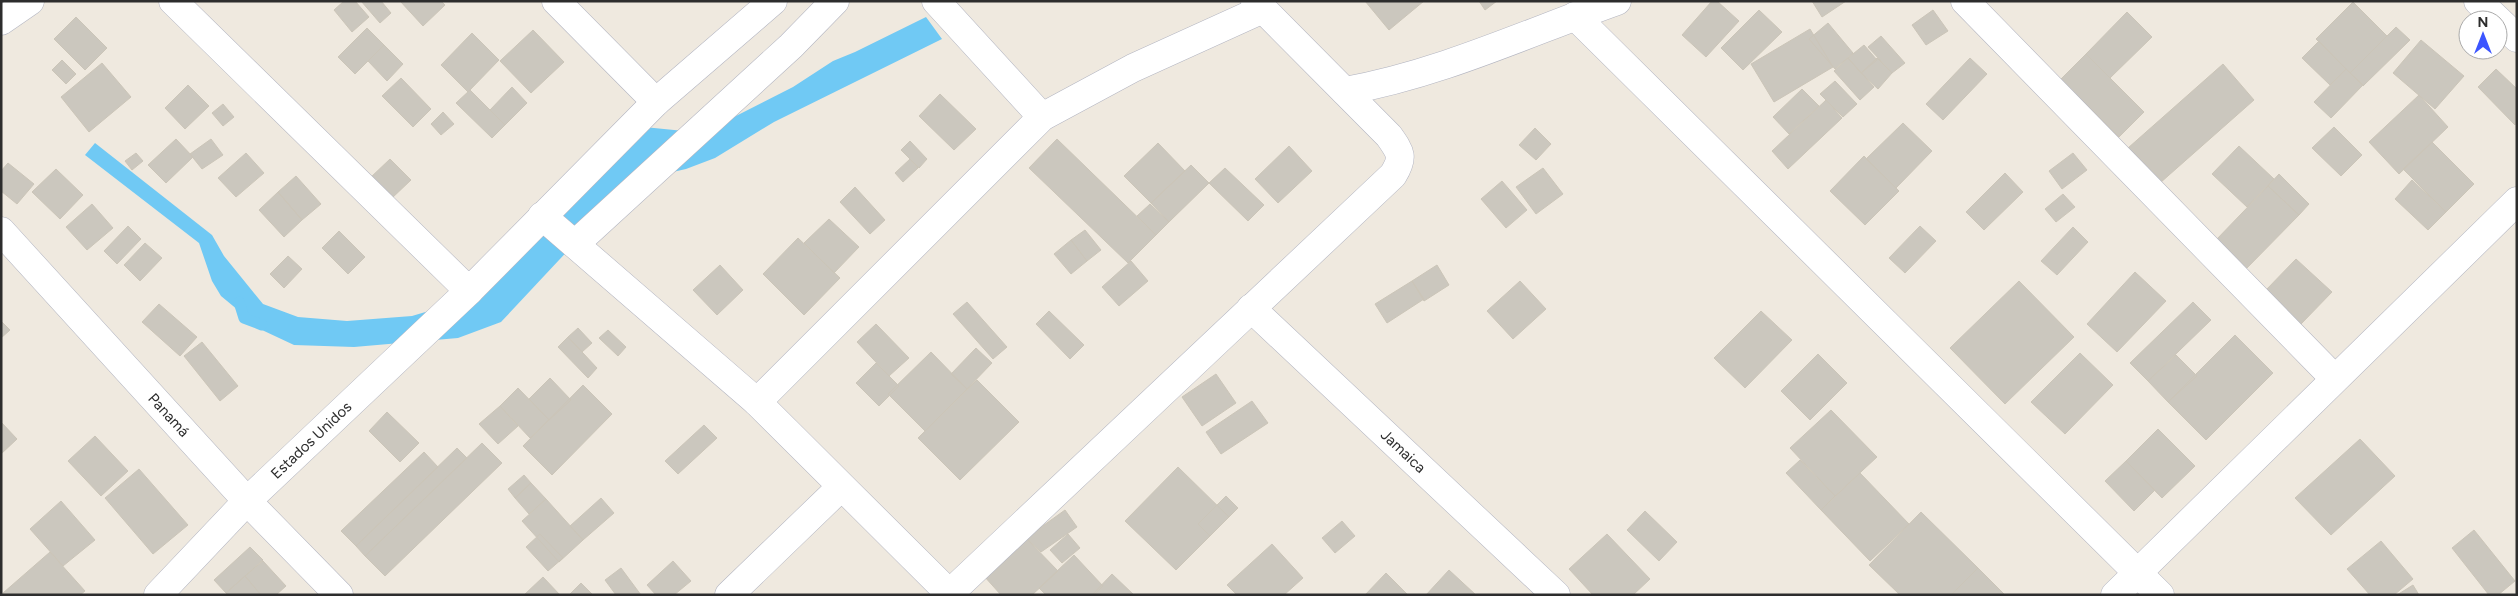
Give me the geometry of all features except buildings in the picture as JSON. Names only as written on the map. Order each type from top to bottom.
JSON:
[{"type":"street","points":[[1,21],[29,1]]},
{"type":"street","points":[[173,1],[469,291]]},
{"type":"street","points":[[556,1],[656,102]]},
{"type":"street","name":"Estados Unidos","points":[[158,595],[248,501],[469,291],[656,102],[773,1]]},
{"type":"street","points":[[575,244],[790,46],[835,1]]},
{"type":"street","points":[[936,1],[1042,117]]},
{"type":"street","points":[[1345,91],[1385,84],[1490,50],[1617,1]]},
{"type":"street","points":[[1965,1],[2334,378]]},
{"type":"street","points":[[2478,1],[2517,38]]},
{"type":"street","points":[[542,216],[757,402],[950,594],[1393,175],[1401,162],[1400,151],[1390,136],[1259,5],[1133,68],[1042,117],[757,402]]},
{"type":"street","points":[[1575,16],[2160,595]]},
{"type":"street","points":[[2115,595],[2136,572],[2517,201]]},
{"type":"street","name":"Panamá","points":[[1,232],[248,501],[340,595]]},
{"type":"street","name":"Jamaica","points":[[1251,308],[1556,595]]},
{"type":"street","points":[[729,595],[841,487]]},
{"type":"water","points":[[926,17],[942,39],[774,122],[715,158],[686,169],[633,181],[501,322],[458,338],[354,347],[294,345],[262,330],[221,296],[212,281],[199,243],[85,155],[95,143],[212,235],[224,256],[263,304],[298,317],[347,321],[412,316],[469,299],[644,127],[684,131],[734,117],[793,87],[833,61]]},
{"type":"waterway","points":[[239,302],[244,318],[262,325]]}]
